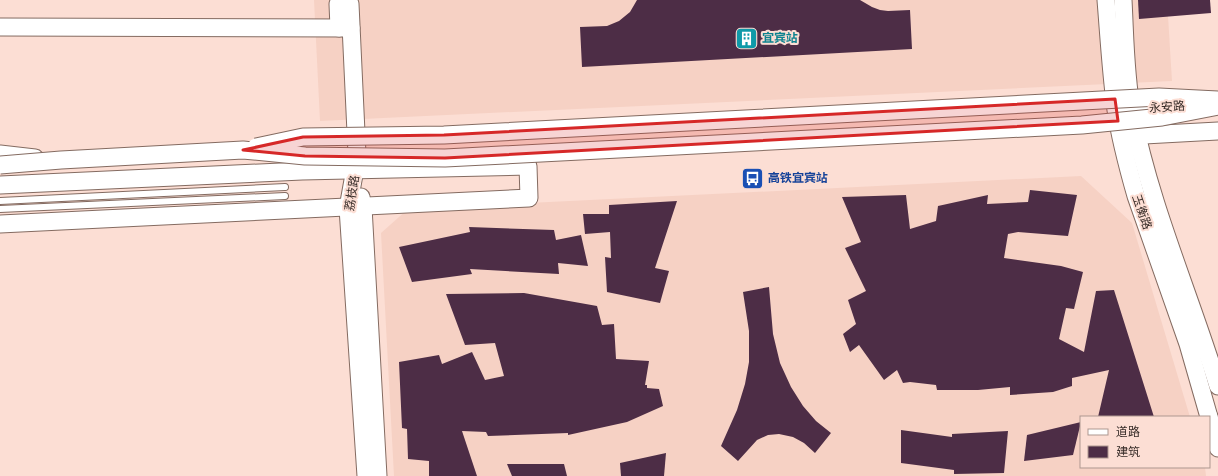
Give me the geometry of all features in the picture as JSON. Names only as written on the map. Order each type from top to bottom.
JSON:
[{"type":"street","name":"玉衡路","points":[[1106,0],[1111,73],[1124,110],[1129,136],[1136,196],[1188,344],[1208,413]]},
{"type":"street","name":"玉衡路","points":[[1123,0],[1124,110]]},
{"type":"street","name":"荔枝路","points":[[344,4],[357,154],[355,169],[355,207],[372,470]]},
{"type":"street","points":[[0,27],[345,28]]},
{"type":"street","points":[[243,150],[303,136],[444,135],[1159,97],[1218,100]]},
{"type":"street","name":"永安路","points":[[1124,110],[1218,106]]},
{"type":"street","points":[[0,165],[61,160],[243,150],[305,156],[445,158],[1082,125],[1162,117],[1218,106]]},
{"type":"street","points":[[1129,136],[1218,131]]},
{"type":"street","name":"玉衡路","points":[[1129,136],[1152,193],[1205,344],[1218,386]]},
{"type":"street","points":[[0,154],[61,160]]},
{"type":"street","points":[[0,186],[355,169],[528,166],[529,198],[0,224]]},
{"type":"street","name":"玉衡路","points":[[1210,420],[1218,448]]},
{"type":"lane","points":[[0,200],[285,187]]},
{"type":"lane","points":[[0,209],[285,196]]},
{"type":"highlighted area","points":[[1115,99],[1118,121],[445,158],[305,156],[243,150],[303,137],[444,135]]},
{"type":"shaded area","points":[[314,0],[1167,0],[1172,81],[320,121]]},
{"type":"shaded area","points":[[1081,176],[1132,223],[1190,416],[1080,416],[1080,468],[1205,468],[1206,476],[394,476],[381,233],[408,209]]},
{"type":"building","name":"宜宾站","points":[[637,0],[860,0],[880,10],[910,10],[912,49],[582,67],[580,27],[607,26],[619,21],[630,12]]},
{"type":"building","points":[[1138,0],[1210,0],[1211,13],[1139,19]]},
{"type":"building","points":[[1030,190],[1077,195],[1068,236],[1018,232],[1008,234],[1004,258],[1061,266],[1083,272],[1074,309],[1066,308],[1059,339],[1084,352],[1096,291],[1114,290],[1154,416],[1098,416],[1109,370],[1072,378],[1072,386],[1053,392],[1010,395],[1010,387],[978,390],[937,390],[936,385],[910,382],[903,383],[897,370],[884,380],[859,345],[850,352],[843,334],[856,324],[848,300],[866,291],[845,248],[861,242],[842,197],[906,195],[910,229],[936,221],[938,206],[988,195],[987,204],[1028,202]]},
{"type":"building","points":[[677,201],[655,268],[669,271],[660,303],[607,292],[605,257],[611,258],[610,232],[585,234],[583,214],[609,214],[609,205]]},
{"type":"building","points":[[469,227],[554,230],[556,240],[581,235],[588,266],[558,263],[559,274],[470,269],[472,274],[412,282],[399,247],[470,232]]},
{"type":"building","points":[[769,287],[773,334],[780,363],[791,387],[803,406],[816,421],[831,433],[815,453],[804,443],[793,437],[779,434],[768,435],[757,440],[738,461],[721,446],[737,410],[745,384],[749,362],[749,331],[743,292]]},
{"type":"building","points":[[524,293],[597,306],[602,325],[614,324],[616,359],[649,361],[645,385],[647,385],[647,388],[659,389],[663,406],[627,422],[568,435],[568,433],[488,436],[486,432],[462,431],[477,476],[429,476],[429,461],[408,459],[407,429],[402,428],[399,362],[439,355],[442,364],[472,352],[485,380],[504,376],[495,343],[465,345],[446,294]]},
{"type":"building","points":[[1080,422],[1073,455],[1024,461],[1027,435]]},
{"type":"building","points":[[901,430],[952,437],[952,434],[1008,431],[1004,473],[954,474],[954,470],[901,463]]},
{"type":"building","points":[[666,453],[664,476],[621,476],[620,463]]},
{"type":"building","points":[[507,464],[564,464],[567,476],[512,476]]},
{"type":"place","name":"宜宾站","points":[[746,38]]},
{"type":"place","name":"高铁宜宾站","points":[[753,178]]}]
